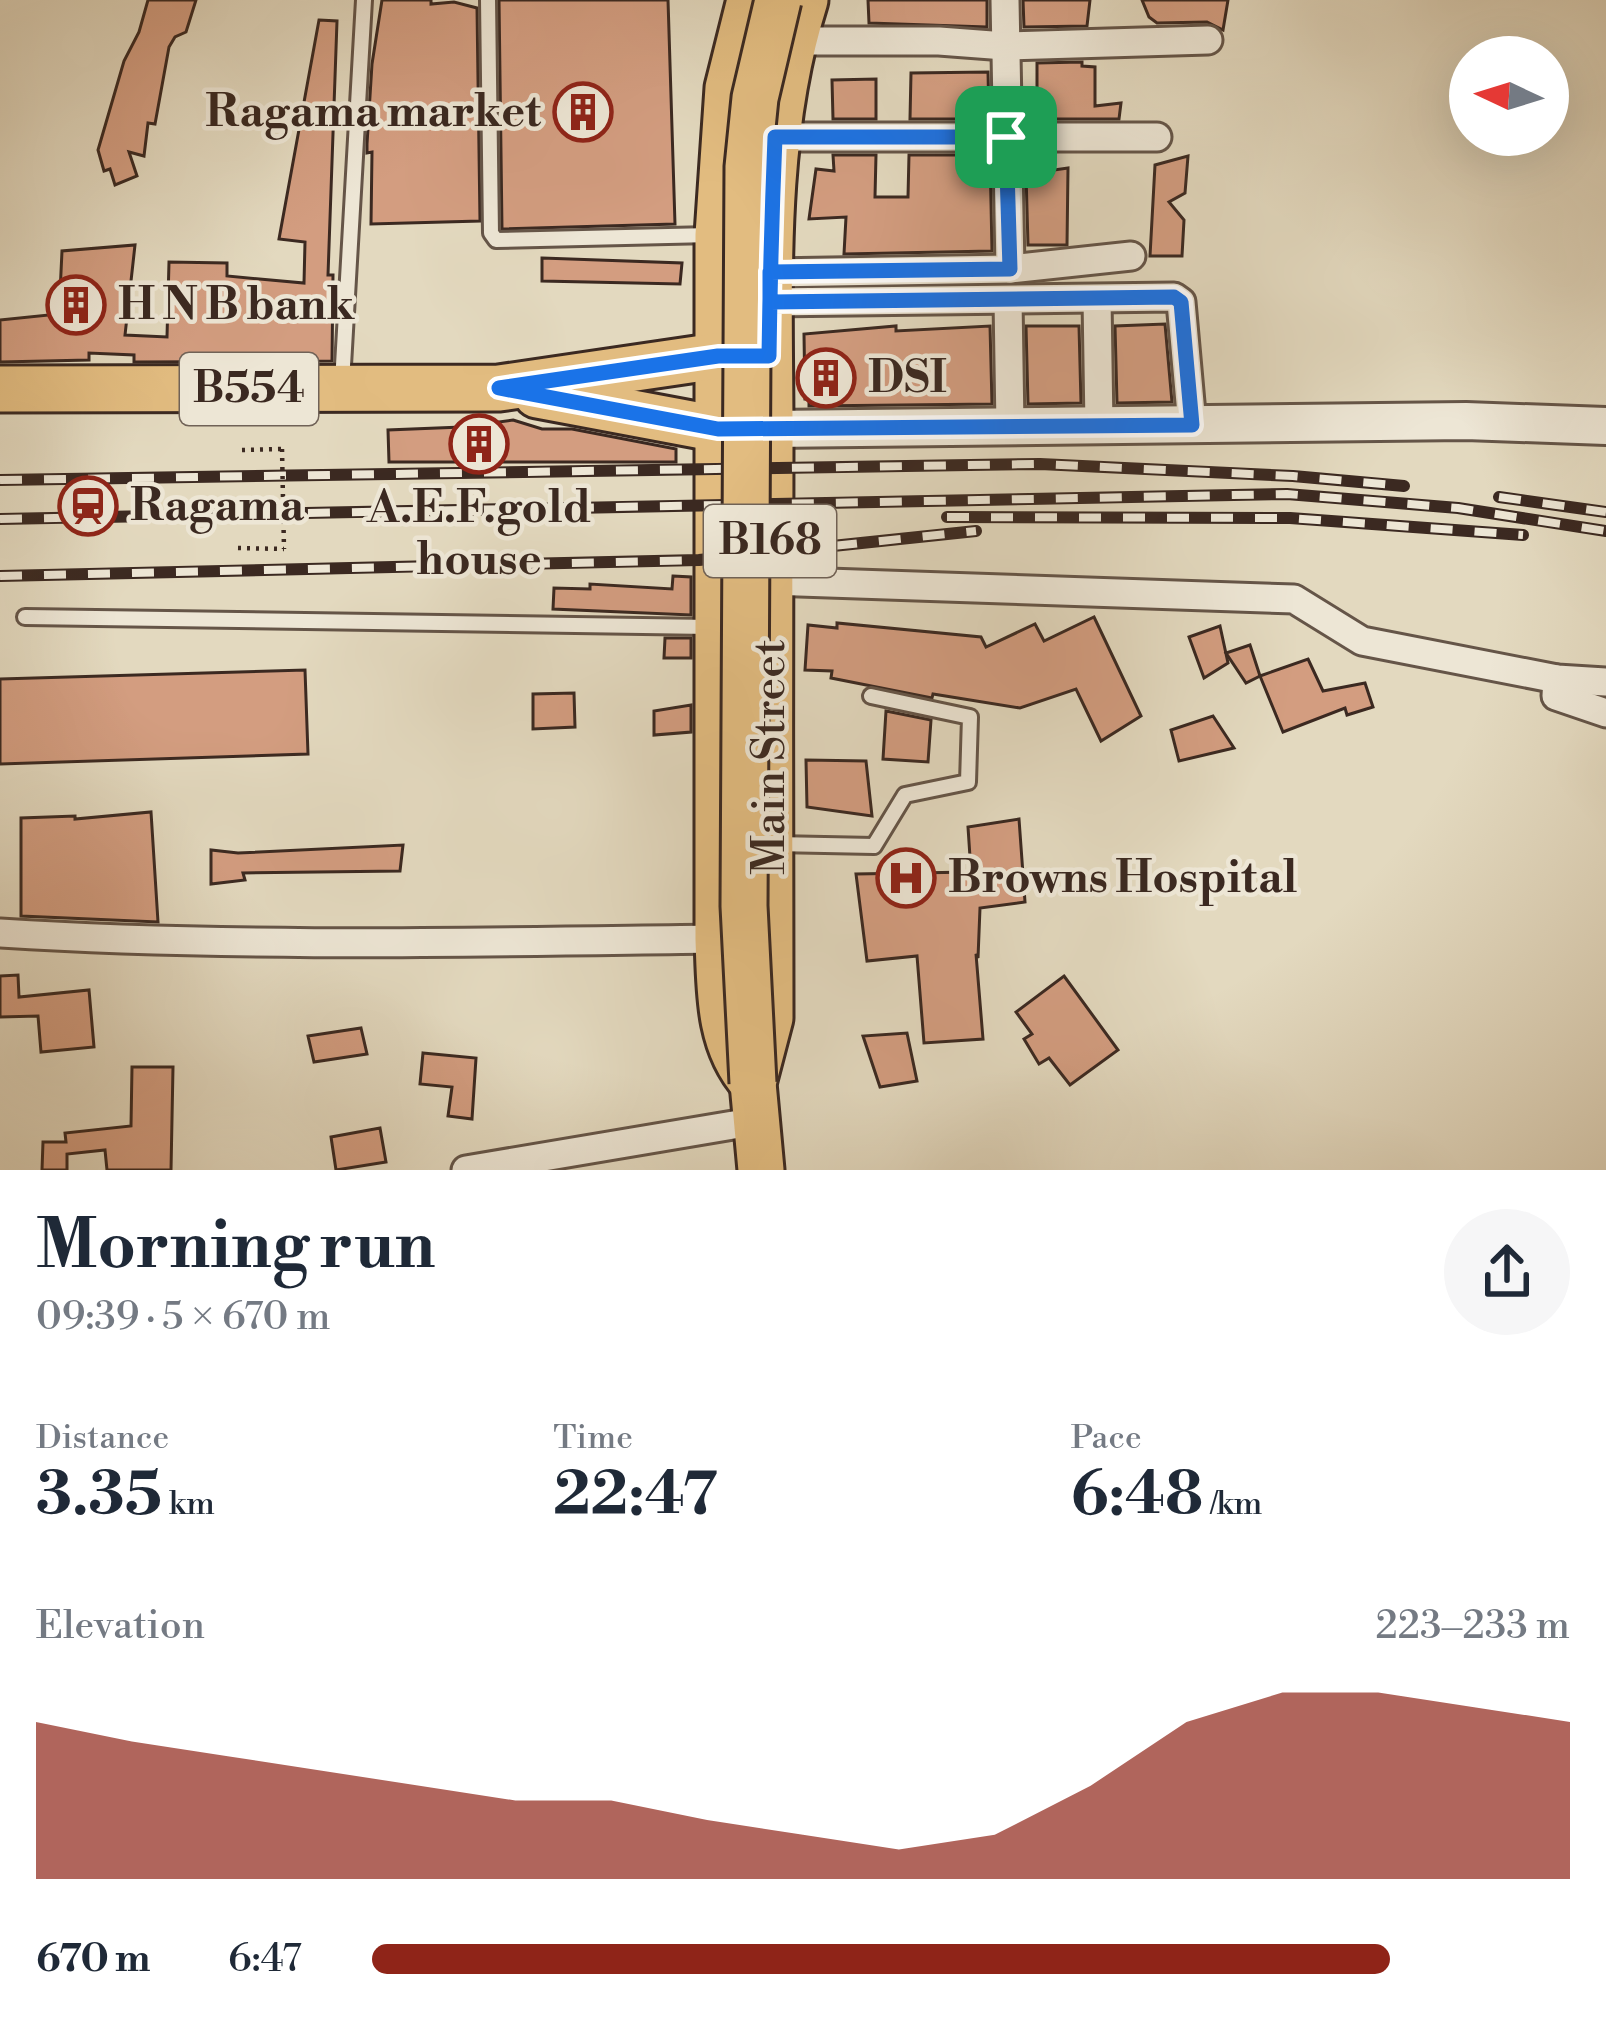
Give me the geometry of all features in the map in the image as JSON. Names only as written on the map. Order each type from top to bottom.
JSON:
[{"type":"main road","name":"B168","points":[[750,0],[728,88],[718,235],[718,939],[721,1014],[755,1102]]},
{"type":"main road","name":"B168","points":[[761,1170],[744,890],[748,167],[758,80],[792,14]]},
{"type":"main road","name":"Main Street","points":[[755,1102],[770,1018],[769,356],[775,137],[792,14]]},
{"type":"main road","name":"B554","points":[[0,389],[499,388],[718,356]]},
{"type":"main road","points":[[718,356],[769,356]]},
{"type":"main road","name":"B554","points":[[499,388],[718,429]]},
{"type":"main road","points":[[718,429],[770,429]]},
{"type":"street","points":[[1005,0],[1010,269]]},
{"type":"street","points":[[792,14],[940,41],[1005,46],[1208,40]]},
{"type":"street","points":[[775,137],[1157,136]]},
{"type":"street","points":[[770,287],[1131,256]]},
{"type":"street","points":[[770,287],[1008,300],[1174,297],[1181,302],[1192,425]]},
{"type":"street","points":[[1096,299],[1100,426]]},
{"type":"street","points":[[1008,300],[1010,427]]},
{"type":"street","points":[[770,429],[1466,421],[1606,426]]},
{"type":"street","points":[[770,581],[1294,599],[1362,641],[1557,679],[1606,682]]},
{"type":"street","points":[[1557,679],[1556,696],[1606,712]]},
{"type":"street","points":[[0,933],[459,942],[718,939]]},
{"type":"street","points":[[466,1170],[755,1102]]},
{"type":"lane","points":[[341,388],[364,0]]},
{"type":"lane","points":[[488,0],[491,233],[496,240],[718,235]]},
{"type":"lane","points":[[25,617],[718,627]]},
{"type":"lane","points":[[770,844],[874,846],[905,795],[968,782],[970,717],[871,696]]},
{"type":"path","points":[[238,548],[284,549],[282,449],[242,450]]},
{"type":"building","points":[[148,0],[196,0],[186,32],[169,47],[144,156],[129,152],[137,176],[115,185],[110,169],[104,171],[98,150]]},
{"type":"building","points":[[382,0],[431,0],[431,4],[454,2],[477,8],[480,221],[371,224],[372,152],[367,153],[367,144]]},
{"type":"building","name":"Ragama market","points":[[499,0],[668,0],[675,224],[502,229]]},
{"type":"building","points":[[868,0],[987,0],[987,27],[869,23]]},
{"type":"building","points":[[1023,0],[1090,0],[1087,26],[1024,27]]},
{"type":"building","points":[[1142,0],[1228,0],[1223,30],[1207,22],[1157,23]]},
{"type":"building","points":[[319,20],[337,21],[328,275],[333,275],[332,361],[134,362],[134,355],[89,353],[89,360],[0,362],[0,320],[59,314],[62,251],[135,245],[125,335],[167,337],[169,262],[227,263],[227,276],[304,283],[305,242],[279,239]]},
{"type":"building","points":[[1082,62],[1082,66],[1095,67],[1095,106],[1121,103],[1119,119],[1025,119],[1025,97],[1037,95],[1037,63]]},
{"type":"building","points":[[988,72],[989,119],[910,119],[911,73]]},
{"type":"building","points":[[876,79],[876,119],[833,119],[832,80]]},
{"type":"building","points":[[833,155],[876,155],[875,197],[908,197],[909,155],[990,155],[992,251],[844,254],[846,217],[809,219],[816,169],[834,171]]},
{"type":"building","points":[[1188,156],[1185,193],[1169,202],[1184,220],[1182,256],[1150,256],[1155,165]]},
{"type":"building","points":[[1068,168],[1067,245],[1028,245],[1026,174]]},
{"type":"building","points":[[542,258],[682,263],[680,284],[542,281]]},
{"type":"building","points":[[1165,324],[1172,402],[1117,403],[1115,326]]},
{"type":"building","points":[[896,326],[896,331],[990,326],[992,404],[809,406],[804,334]]},
{"type":"building","points":[[1026,326],[1079,326],[1081,403],[1028,404]]},
{"type":"building","points":[[513,420],[542,429],[572,429],[676,449],[676,462],[389,462],[388,430]]},
{"type":"building","points":[[673,576],[691,577],[691,615],[553,609],[554,588],[590,589],[590,584],[672,589]]},
{"type":"building","points":[[1094,617],[1141,716],[1101,741],[1076,689],[1020,708],[933,694],[932,698],[831,678],[832,671],[805,670],[808,625],[837,628],[837,623],[981,637],[986,647],[1035,624],[1044,641]]},
{"type":"building","points":[[1220,626],[1228,663],[1204,678],[1189,637]]},
{"type":"building","points":[[665,638],[691,638],[691,658],[664,658]]},
{"type":"building","points":[[1250,645],[1260,676],[1246,683],[1226,653]]},
{"type":"building","points":[[1308,659],[1323,691],[1365,683],[1373,707],[1347,715],[1345,708],[1283,732],[1260,676]]},
{"type":"building","points":[[305,670],[308,754],[0,764],[0,679]]},
{"type":"building","points":[[574,693],[575,727],[533,729],[533,694]]},
{"type":"building","points":[[691,705],[691,732],[654,735],[654,711]]},
{"type":"building","points":[[886,711],[931,720],[928,762],[883,759]]},
{"type":"building","points":[[1213,716],[1234,748],[1179,761],[1171,730]]},
{"type":"building","points":[[806,760],[866,761],[872,816],[807,807]]},
{"type":"building","points":[[151,812],[158,922],[21,916],[21,818]]},
{"type":"building","points":[[1019,819],[1025,902],[980,908],[978,958],[976,954],[983,1039],[924,1043],[917,956],[867,961],[856,874],[971,872],[968,827]]},
{"type":"building","points":[[403,845],[400,871],[243,873],[245,880],[211,884],[211,850],[238,853]]},
{"type":"building","points":[[18,975],[19,997],[89,990],[94,1047],[41,1052],[38,1016],[0,1017],[0,976]]},
{"type":"building","points":[[1064,976],[1118,1050],[1070,1085],[1049,1058],[1039,1064],[1024,1039],[1032,1034],[1016,1012]]},
{"type":"building","points":[[361,1028],[367,1054],[314,1062],[308,1036]]},
{"type":"building","points":[[907,1033],[917,1081],[880,1087],[863,1036]]},
{"type":"building","points":[[423,1053],[476,1058],[472,1119],[448,1116],[452,1087],[420,1084]]},
{"type":"building","points":[[132,1067],[173,1067],[171,1170],[107,1170],[105,1150],[67,1154],[67,1170],[42,1170],[43,1142],[66,1142],[65,1133],[131,1126]]},
{"type":"building","points":[[380,1128],[386,1162],[336,1170],[331,1137]]},
{"type":"railway","points":[[0,480],[1040,464],[1404,486]]},
{"type":"railway","points":[[0,519],[1287,494],[1458,508],[1606,531]]},
{"type":"railway","points":[[1499,497],[1606,512]]},
{"type":"railway","points":[[947,517],[1290,518],[1523,535]]},
{"type":"railway","points":[[0,576],[699,560],[976,531]]},
{"type":"place","name":"Ragama market","points":[[583,112]]},
{"type":"place","name":"H N B bank","points":[[76,305]]},
{"type":"place","name":"DSI","points":[[826,378]]},
{"type":"place","name":"A.E.F.gold house","points":[[479,444]]},
{"type":"place","name":"Ragama","points":[[88,506]]},
{"type":"place","name":"Browns Hospital","points":[[906,878]]},
{"type":"route","points":[[1006,137],[775,137],[770,272],[769,356],[718,356],[499,388],[718,429],[1192,425],[1181,302],[1174,297],[770,302],[770,272],[1010,269],[1006,137]]}]
